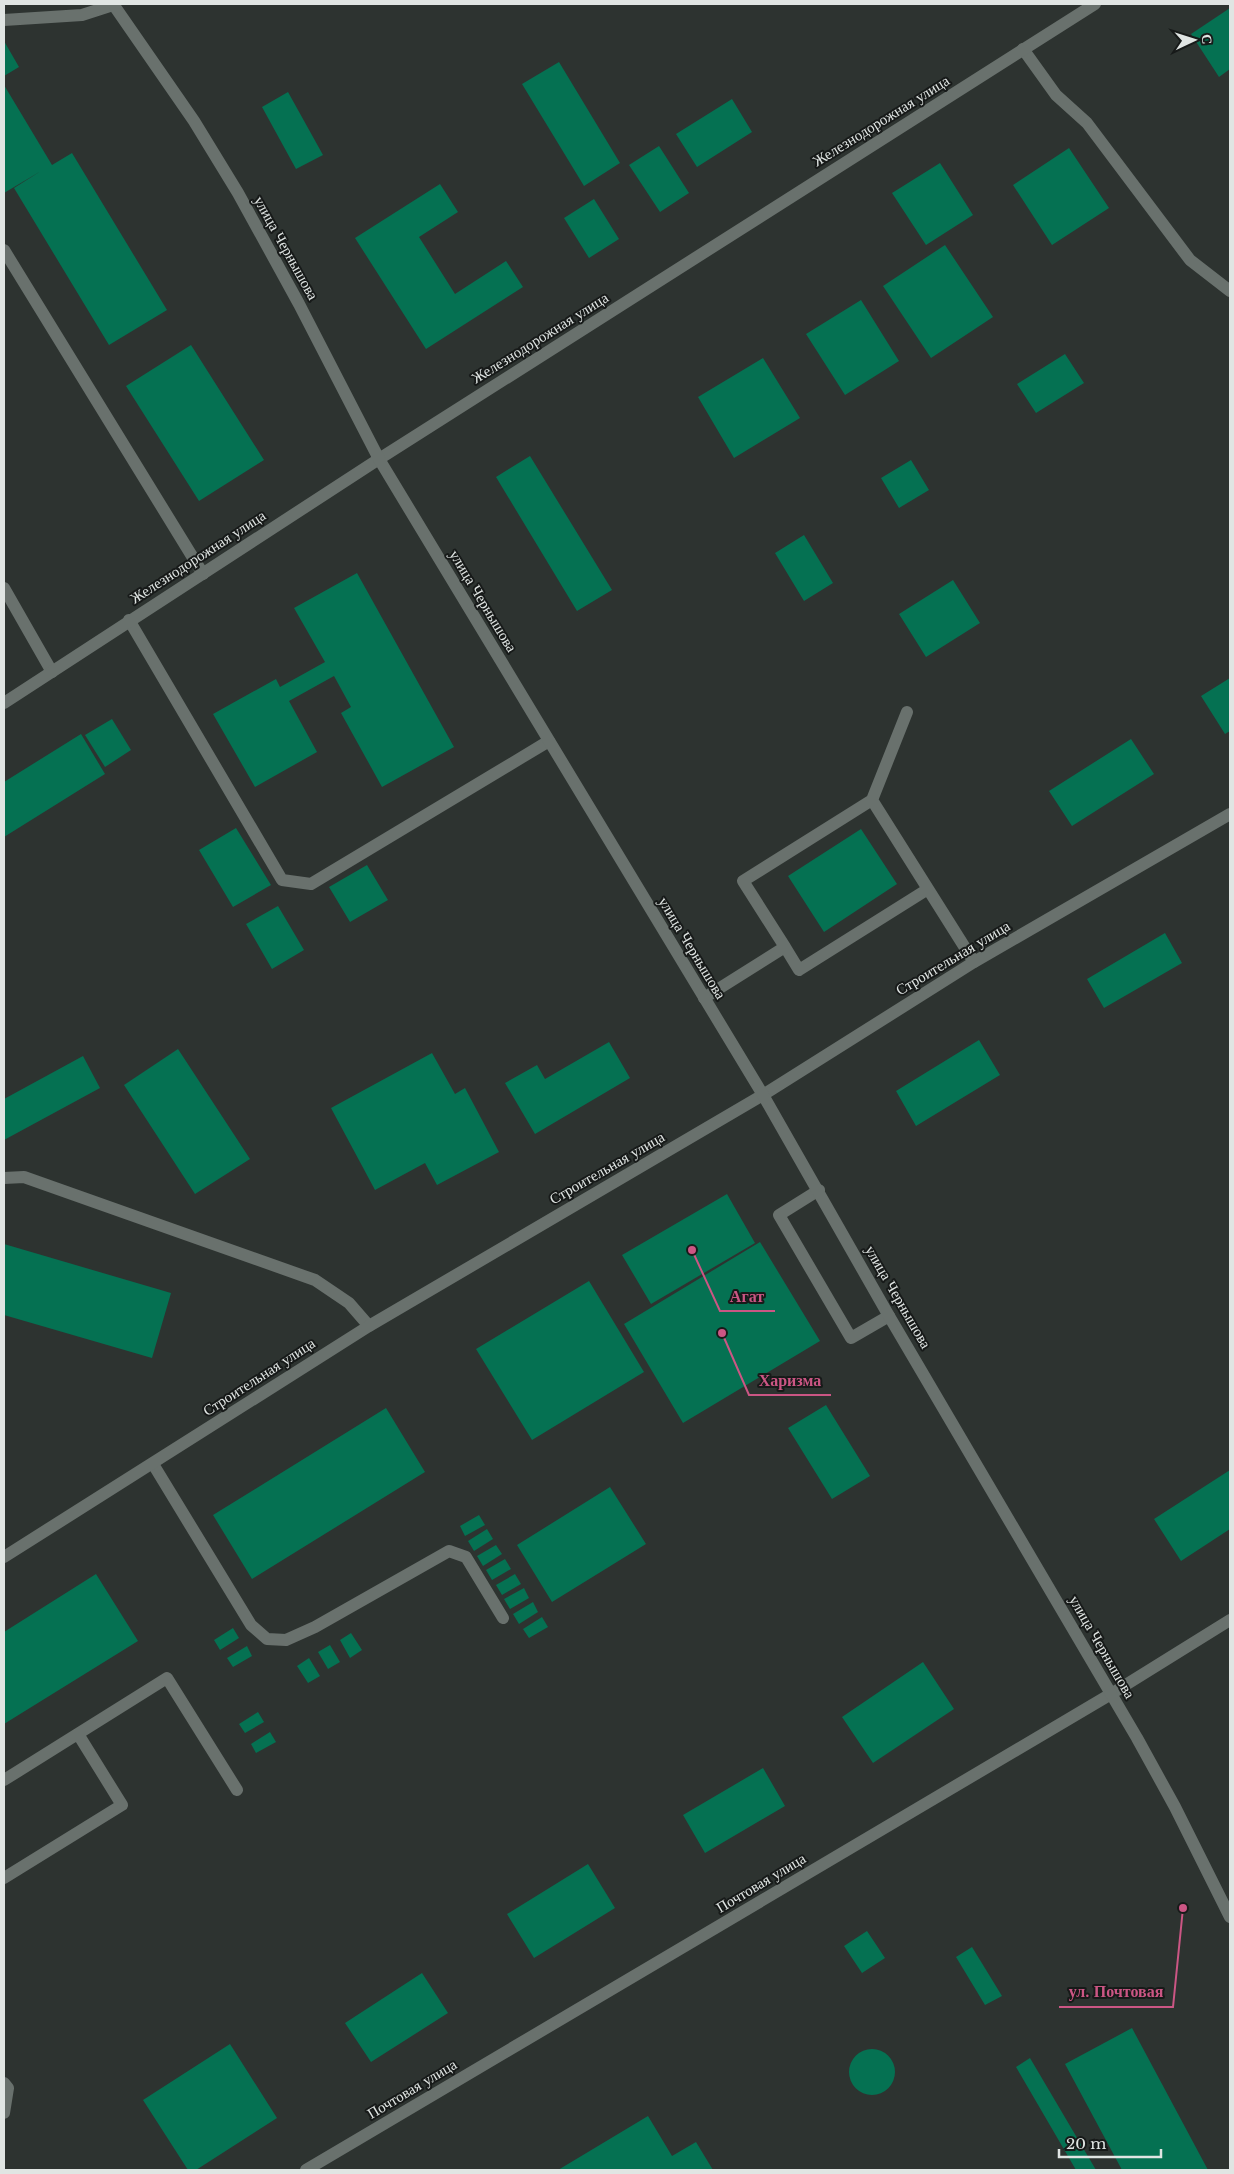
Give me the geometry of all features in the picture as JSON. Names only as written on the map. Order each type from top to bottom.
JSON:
[{"type":"street","points":[[4,20],[82,15],[113,4]]},
{"type":"street","name":"улица Чернышова","points":[[113,4],[194,121],[238,193],[299,304],[379,460],[819,1190],[889,1316],[1111,1694],[1175,1807],[1230,1917]]},
{"type":"street","name":"Железнодорожная улица","points":[[4,703],[129,620],[1095,4]]},
{"type":"street","points":[[1024,49],[1056,95],[1087,123],[1190,260],[1230,291]]},
{"type":"street","points":[[4,250],[203,574]]},
{"type":"street","points":[[4,588],[52,672]]},
{"type":"street","points":[[129,620],[282,880],[311,884],[549,741]]},
{"type":"street","points":[[907,712],[872,800],[743,881],[799,970],[928,889]]},
{"type":"street","points":[[872,800],[974,962]]},
{"type":"street","name":"Строительная улица","points":[[4,1557],[154,1464],[369,1326],[763,1095],[974,962],[1230,814]]},
{"type":"street","points":[[704,998],[784,947]]},
{"type":"street","points":[[4,1178],[24,1177],[315,1280],[349,1303],[369,1326]]},
{"type":"street","points":[[819,1190],[779,1215],[852,1338],[889,1316]]},
{"type":"street","points":[[154,1464],[251,1625],[267,1638],[286,1640],[315,1627],[449,1551],[466,1557],[503,1618]]},
{"type":"street","name":"Почтовая улица","points":[[306,2170],[1111,1694],[1230,1620]]},
{"type":"street","points":[[4,1780],[167,1678],[236,1790]]},
{"type":"street","points":[[4,1878],[122,1805],[78,1734]]},
{"type":"street","points":[[4,2083],[8,2088],[4,2113]]},
{"type":"building","points":[[1230,8],[1230,69],[1219,77],[1191,34]]},
{"type":"building","points":[[4,41],[19,67],[4,76]]},
{"type":"building","points":[[559,62],[620,163],[584,186],[522,84]]},
{"type":"building","points":[[4,85],[52,165],[72,153],[167,310],[109,345],[14,188],[41,171],[4,193]]},
{"type":"building","points":[[288,92],[323,155],[296,169],[262,107]]},
{"type":"building","points":[[732,99],[752,132],[697,167],[676,134]]},
{"type":"building","points":[[659,146],[689,193],[660,212],[629,165]]},
{"type":"building","points":[[1069,148],[1109,208],[1052,245],[1013,185]]},
{"type":"building","points":[[940,163],[973,215],[926,245],[892,193]]},
{"type":"building","points":[[440,184],[458,212],[419,237],[455,294],[506,261],[523,287],[426,349],[355,238]]},
{"type":"building","points":[[594,199],[619,239],[589,258],[564,218]]},
{"type":"building","points":[[945,245],[993,317],[931,358],[883,286]]},
{"type":"building","points":[[861,300],[899,361],[845,395],[806,334]]},
{"type":"building","points":[[191,345],[264,460],[199,501],[126,386]]},
{"type":"building","points":[[1065,354],[1084,383],[1036,413],[1017,384]]},
{"type":"building","points":[[763,358],[800,418],[734,458],[698,397]]},
{"type":"building","points":[[530,456],[612,590],[577,611],[496,477]]},
{"type":"building","points":[[911,460],[929,490],[899,508],[881,478]]},
{"type":"building","points":[[804,535],[833,583],[804,601],[775,553]]},
{"type":"building","points":[[357,573],[454,747],[382,787],[341,713],[351,707],[334,676],[289,701],[317,752],[255,787],[213,714],[276,679],[280,687],[325,662],[294,608]]},
{"type":"building","points":[[953,580],[980,623],[926,657],[899,614]]},
{"type":"building","points":[[1230,678],[1230,731],[1225,734],[1201,696]]},
{"type":"building","points":[[112,719],[131,750],[105,767],[85,735]]},
{"type":"building","points":[[81,734],[105,774],[4,837],[4,782]]},
{"type":"building","points":[[1131,739],[1154,774],[1072,826],[1049,791]]},
{"type":"building","points":[[236,828],[271,885],[233,907],[199,850]]},
{"type":"building","points":[[861,829],[897,884],[824,932],[788,876]]},
{"type":"building","points":[[367,865],[388,900],[350,922],[329,887]]},
{"type":"building","points":[[278,906],[304,950],[272,969],[246,924]]},
{"type":"building","points":[[1165,933],[1182,963],[1104,1008],[1087,979]]},
{"type":"building","points":[[979,1040],[1000,1075],[916,1126],[896,1091]]},
{"type":"building","points":[[609,1042],[630,1078],[535,1134],[505,1083],[537,1065],[545,1079]]},
{"type":"building","points":[[178,1049],[250,1159],[195,1194],[124,1085]]},
{"type":"building","points":[[432,1053],[455,1094],[465,1088],[499,1152],[437,1185],[425,1163],[375,1190],[331,1108]]},
{"type":"building","points":[[83,1056],[100,1088],[4,1140],[4,1099]]},
{"type":"building","points":[[727,1194],[755,1243],[651,1304],[622,1255]]},
{"type":"building","points":[[760,1242],[820,1341],[683,1423],[624,1324]]},
{"type":"building","points":[[4,1244],[171,1293],[152,1358],[4,1315]]},
{"type":"building","points":[[589,1281],[644,1372],[532,1440],[476,1349]]},
{"type":"building","points":[[826,1405],[870,1476],[832,1499],[788,1428]]},
{"type":"building","points":[[386,1408],[425,1472],[252,1579],[213,1515]]},
{"type":"building","points":[[1230,1470],[1230,1529],[1181,1561],[1154,1519]]},
{"type":"building","points":[[610,1487],[646,1544],[552,1602],[517,1545]]},
{"type":"building","points":[[479,1515],[485,1525],[465,1536],[460,1526]]},
{"type":"building","points":[[487,1529],[493,1539],[474,1551],[468,1541]]},
{"type":"building","points":[[496,1545],[502,1554],[483,1566],[477,1556]]},
{"type":"building","points":[[505,1559],[511,1569],[492,1580],[486,1570]]},
{"type":"building","points":[[96,1574],[138,1641],[4,1724],[4,1632]]},
{"type":"building","points":[[515,1574],[521,1584],[502,1595],[496,1585]]},
{"type":"building","points":[[524,1588],[529,1598],[510,1609],[504,1599]]},
{"type":"building","points":[[533,1602],[538,1612],[519,1624],[513,1614]]},
{"type":"building","points":[[542,1617],[548,1627],[529,1638],[523,1629]]},
{"type":"building","points":[[233,1628],[239,1638],[220,1650],[214,1640]]},
{"type":"building","points":[[351,1633],[362,1650],[350,1658],[340,1640]]},
{"type":"building","points":[[330,1645],[340,1662],[328,1669],[318,1652]]},
{"type":"building","points":[[247,1646],[252,1656],[233,1667],[227,1658]]},
{"type":"building","points":[[309,1658],[320,1676],[308,1683],[297,1666]]},
{"type":"building","points":[[923,1662],[954,1709],[873,1763],[842,1717]]},
{"type":"building","points":[[258,1712],[264,1722],[245,1733],[239,1724]]},
{"type":"building","points":[[270,1732],[276,1742],[256,1753],[251,1744]]},
{"type":"building","points":[[763,1768],[785,1806],[705,1853],[683,1815]]},
{"type":"building","points":[[588,1864],[615,1908],[534,1958],[507,1914]]},
{"type":"building","points":[[867,1931],[885,1958],[862,1973],[844,1946]]},
{"type":"building","points":[[972,1947],[1002,1996],[985,2005],[956,1957]]},
{"type":"building","points":[[422,1973],[448,2013],[371,2062],[345,2023]]},
{"type":"building","points":[[1132,2028],[1208,2170],[1122,2170],[1065,2064]]},
{"type":"building","points":[[230,2044],[277,2118],[196,2170],[188,2170],[143,2100]]},
{"type":"building","points":[[868,2049],[876,2049],[885,2053],[891,2059],[895,2072],[891,2085],[885,2091],[876,2095],[868,2095],[859,2091],[853,2085],[849,2076],[849,2068],[853,2059],[859,2053]]},
{"type":"building","points":[[1030,2058],[1096,2170],[1076,2170],[1016,2067]]},
{"type":"building","points":[[648,2116],[672,2156],[696,2142],[713,2170],[558,2170]]},
{"type":"place","name":"Агат","points":[[692,1250]]},
{"type":"place","name":"Харизма","points":[[722,1333]]},
{"type":"place","name":"ул. Почтовая","points":[[1183,1908]]}]
